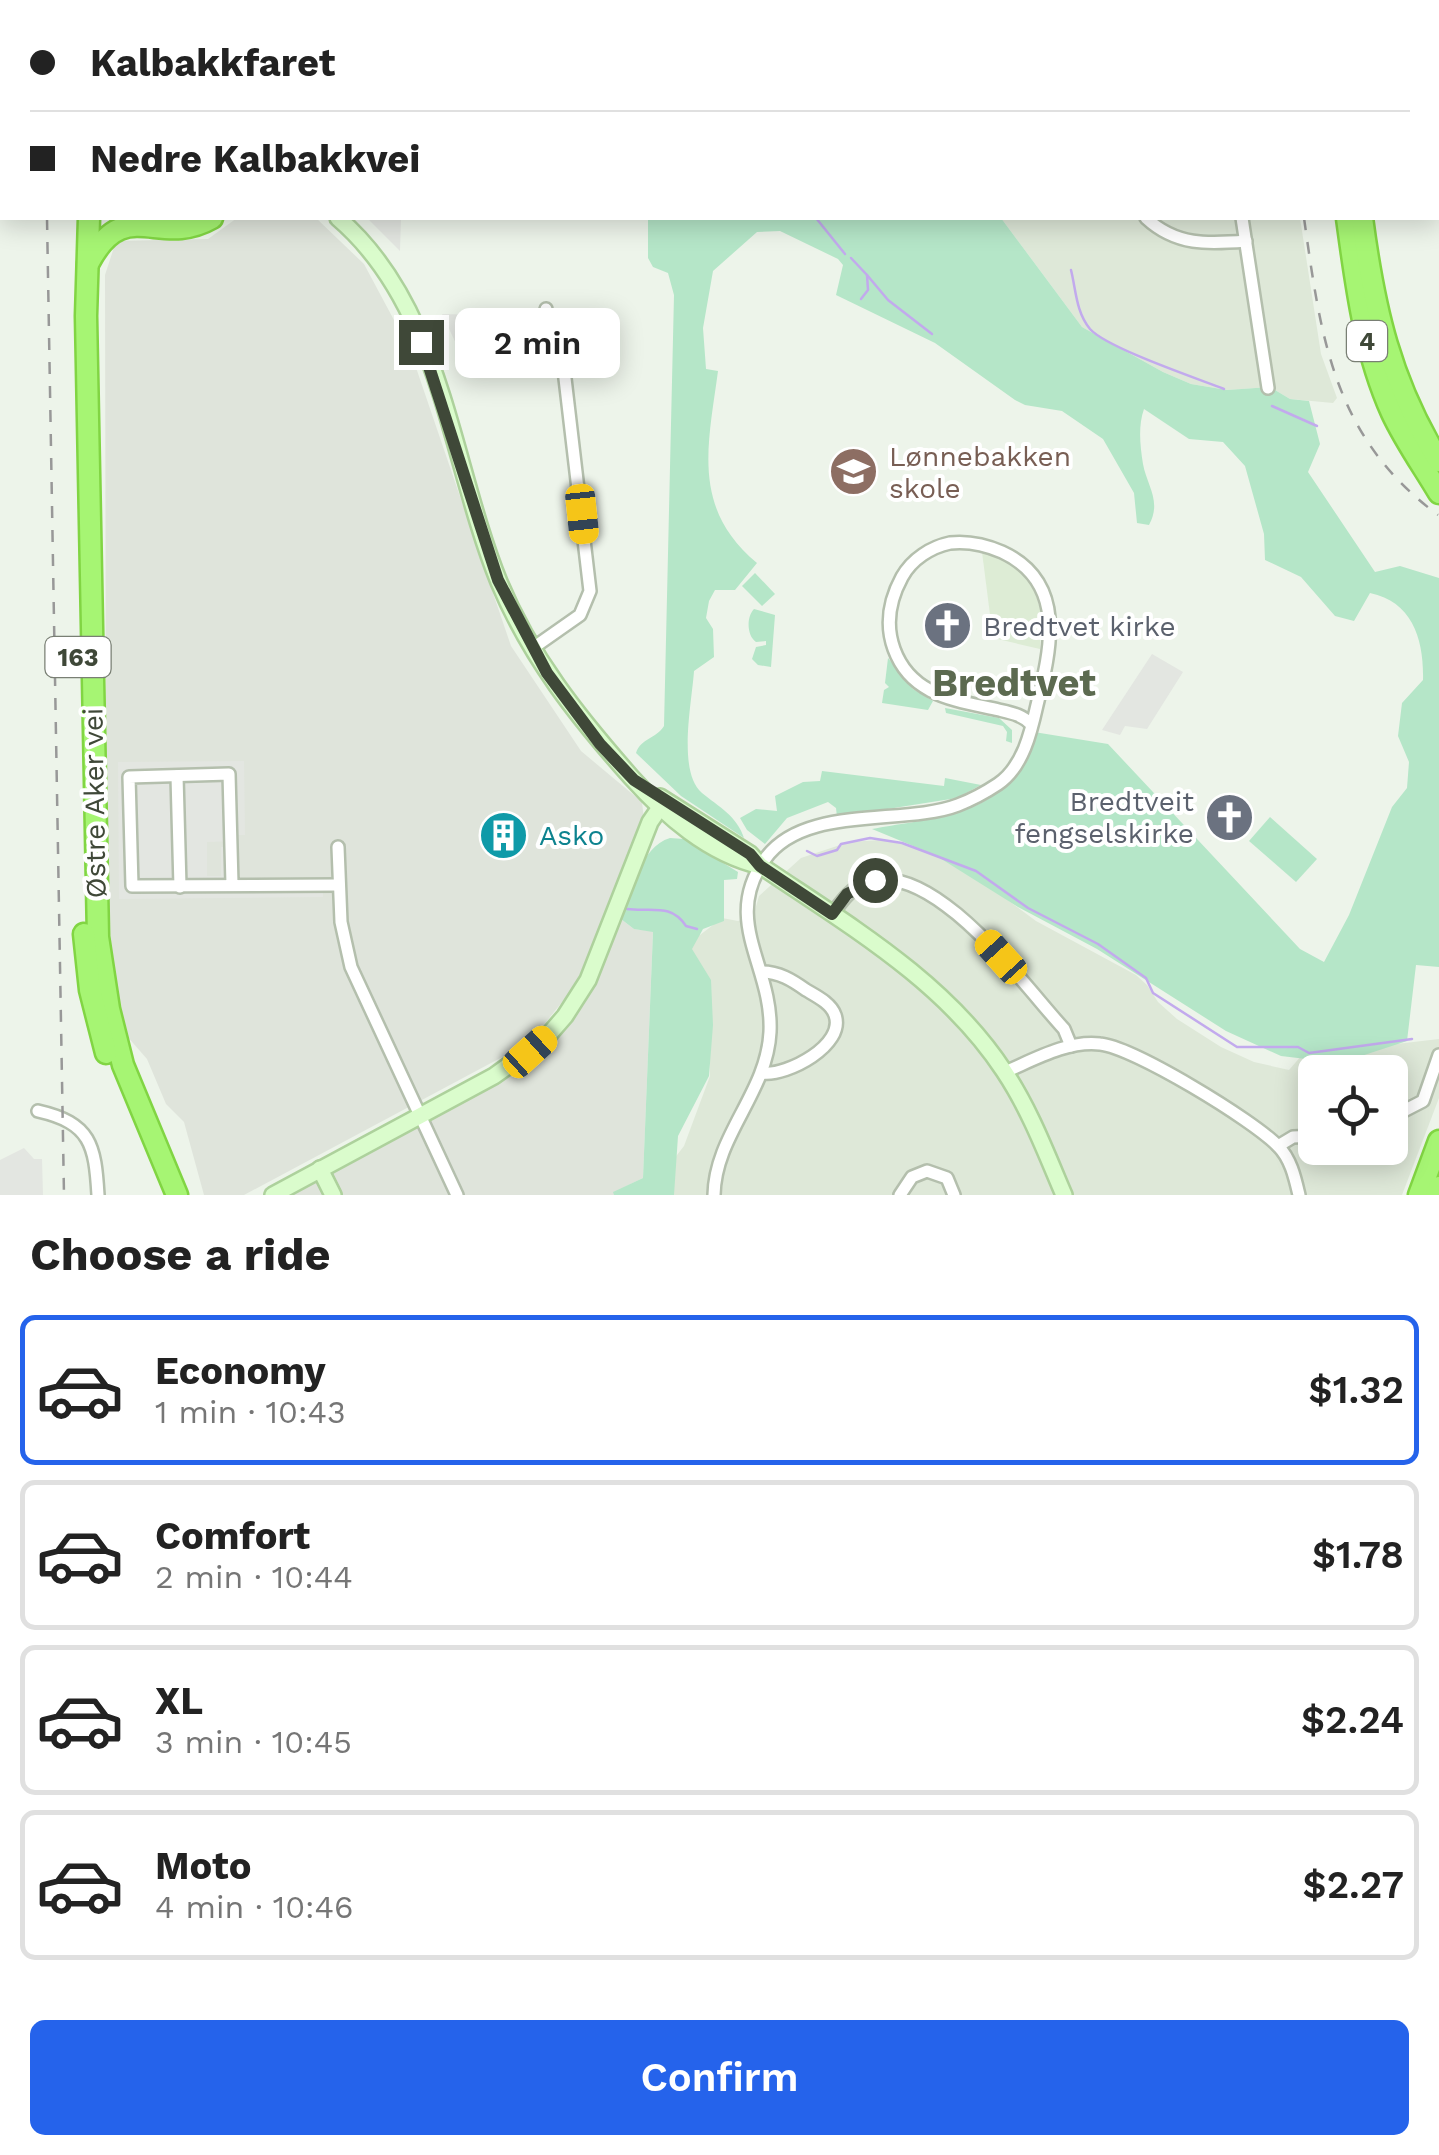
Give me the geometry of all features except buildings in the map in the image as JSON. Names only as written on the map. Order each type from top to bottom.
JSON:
[{"type":"highway","name":"Østre Aker vei","points":[[76,220],[72,314],[86,953],[95,1014],[107,1058],[174,1194]]},
{"type":"highway","name":"Østre Aker vei","points":[[89,220],[85,270],[98,937],[119,1050],[174,1194]]},
{"type":"highway","points":[[85,270],[102,240],[118,228],[135,225],[179,229],[206,220]]},
{"type":"highway","name":"4","points":[[1347,220],[1356,285],[1374,364],[1400,430],[1439,493]]},
{"type":"highway","name":"4","points":[[1362,220],[1381,333],[1408,406],[1439,461]]},
{"type":"highway","points":[[1419,1195],[1439,1141]]},
{"type":"highway","points":[[1436,1195],[1439,1187]]},
{"type":"main road","points":[[340,220],[367,245],[406,306],[428,360],[498,580],[533,648],[572,708],[634,780],[666,810],[737,859],[760,866],[832,914],[934,991],[978,1036],[1005,1072],[1064,1195]]},
{"type":"main road","points":[[273,1195],[508,1068],[555,1028],[588,980],[650,822],[666,810]]},
{"type":"main road","points":[[320,1169],[333,1195]]},
{"type":"street","points":[[1149,220],[1189,242],[1246,242]]},
{"type":"street","points":[[1242,220],[1268,388]]},
{"type":"street","points":[[533,648],[580,615],[590,591],[570,407],[557,337],[545,322],[546,310]]},
{"type":"street","points":[[714,1195],[720,1156],[763,1072],[770,1024],[762,972],[744,911],[760,866],[786,840],[824,824],[936,810],[968,800],[1001,782],[1017,765],[1032,725],[1049,649],[1050,620],[1046,596],[1035,576],[1007,554],[976,544],[953,543],[931,548],[907,568],[891,606],[891,640],[905,673],[933,693],[1020,716],[1032,725]]},
{"type":"street","points":[[232,884],[230,774],[130,777],[132,886],[338,884]]},
{"type":"street","points":[[177,776],[180,887]]},
{"type":"street","points":[[338,847],[341,922],[356,982],[457,1195]]},
{"type":"street","points":[[832,914],[847,894],[875,880],[906,885],[940,900],[965,918],[1001,957],[1064,1029],[1071,1046]]},
{"type":"street","points":[[762,972],[781,975],[803,988],[829,1005],[837,1020],[835,1033],[822,1048],[782,1072],[763,1072]]},
{"type":"street","points":[[1005,1072],[1071,1046],[1097,1043],[1134,1052],[1278,1146],[1288,1160],[1299,1195]]},
{"type":"street","points":[[1408,1109],[1424,1101],[1439,1056]]},
{"type":"street","points":[[38,1111],[67,1120],[82,1130],[92,1149],[98,1195]]},
{"type":"street","points":[[1278,1146],[1298,1137]]},
{"type":"street","points":[[900,1195],[912,1177],[927,1170],[947,1178],[954,1195]]},
{"type":"shaded area","points":[[234,220],[318,220],[364,264],[410,350],[511,646],[581,751],[642,802],[644,820],[575,986],[542,1027],[506,1055],[244,1195],[204,1195],[184,1122],[166,1104],[147,1059],[126,1035],[111,971],[108,930],[105,275],[116,241],[208,239]]},
{"type":"shaded area","points":[[369,220],[401,220],[400,251]]},
{"type":"shaded area","points":[[1002,220],[1300,220],[1321,354],[1337,398],[1333,403],[1290,399],[1270,387],[1227,390],[1191,384],[1082,327]]},
{"type":"shaded area","points":[[442,314],[518,316],[517,350],[543,351],[543,375],[470,373]]},
{"type":"shaded area","points":[[982,552],[994,553],[1016,565],[1033,586],[1042,615],[1040,649],[993,638]]},
{"type":"shaded area","points":[[1152,654],[1183,672],[1147,729],[1125,726],[1120,735],[1102,730]]},
{"type":"shaded area","points":[[244,761],[245,835],[238,835],[238,841],[207,842],[207,876],[221,876],[221,847],[228,847],[228,889],[323,889],[323,897],[119,899],[118,762]]},
{"type":"shaded area","points":[[880,840],[919,847],[955,861],[1036,921],[1136,975],[1177,1019],[1221,1047],[1254,1062],[1289,1070],[1298,1060],[1298,1165],[1408,1165],[1408,1055],[1302,1055],[1439,1039],[1439,1098],[1402,1195],[664,1195],[667,1168],[684,1146],[710,1076],[710,1054],[687,933],[700,935],[722,918],[738,921],[753,917],[759,896],[801,858],[849,842]]},
{"type":"shaded area","points":[[621,919],[634,929],[653,931],[643,1178],[614,1195],[293,1195],[527,1067],[543,1054],[594,987]]},
{"type":"shaded area","points":[[24,1148],[34,1159],[42,1159],[43,1195],[0,1195],[0,1160]]},
{"type":"green space","points":[[648,220],[1002,220],[1082,327],[1191,384],[1227,390],[1270,387],[1290,399],[1309,401],[1320,444],[1308,472],[1375,572],[1400,566],[1439,578],[1439,967],[1416,965],[1407,1041],[1364,1055],[1281,1056],[1226,1031],[1097,949],[1018,907],[935,855],[872,829],[953,814],[991,797],[1019,768],[1034,732],[1108,744],[1300,949],[1324,962],[1349,915],[1392,807],[1407,788],[1409,762],[1398,736],[1402,703],[1423,680],[1421,651],[1406,614],[1385,598],[1370,593],[1354,621],[1335,616],[1301,577],[1265,560],[1264,534],[1245,466],[1223,442],[1189,439],[1144,409],[1141,450],[1154,508],[1149,525],[1137,523],[1134,493],[1103,439],[1062,411],[1015,400],[935,343],[836,295],[843,265],[838,259],[780,231],[757,232],[713,271],[703,328],[706,369],[718,371],[709,450],[713,498],[736,542],[757,563],[735,590],[715,590],[709,601],[706,618],[713,629],[714,657],[694,671],[688,753],[694,783],[732,818],[744,838],[681,796],[636,753],[641,744],[664,726],[674,295],[668,273],[653,267],[648,258]]},
{"type":"green space","points":[[755,573],[775,594],[762,606],[742,586]]},
{"type":"green space","points":[[754,609],[775,615],[771,667],[758,665],[752,659],[756,647],[766,645],[766,641],[756,642],[749,631]]},
{"type":"green space","points":[[888,658],[913,689],[933,701],[928,710],[882,703],[884,690],[889,687],[885,683]]},
{"type":"green space","points":[[945,708],[999,718],[1012,730],[1012,743],[1006,741],[1003,726],[946,713]]},
{"type":"green space","points":[[822,771],[944,786],[945,778],[981,785],[957,798],[837,817],[836,808],[828,802],[787,818],[765,844],[747,830],[740,818],[756,809],[777,811],[775,796],[803,782],[820,781]]},
{"type":"green space","points":[[1270,817],[1317,859],[1296,882],[1249,841]]},
{"type":"green space","points":[[670,838],[684,839],[738,872],[737,879],[724,880],[724,921],[703,929],[692,949],[711,980],[709,1076],[678,1136],[674,1195],[614,1195],[613,1192],[643,1178],[653,932],[634,929],[621,919],[644,861]]},
{"type":"waterway","points":[[818,220],[845,254]]},
{"type":"waterway","points":[[851,258],[867,275],[868,290],[861,299]]},
{"type":"waterway","points":[[1071,270],[1082,315],[1099,337],[1224,389]]},
{"type":"waterway","points":[[867,275],[888,300],[932,334]]},
{"type":"waterway","points":[[1272,406],[1317,426]]},
{"type":"waterway","points":[[807,851],[817,856],[837,850],[841,844],[870,838],[902,843],[976,871],[1028,908],[1098,944],[1146,978],[1153,993],[1237,1047],[1298,1047],[1309,1053],[1412,1039]]},
{"type":"waterway","points":[[627,909],[667,911],[686,926],[697,929]]},
{"type":"railway","points":[[47,220],[64,1195]]},
{"type":"railway","points":[[1304,220],[1326,344],[1354,418],[1375,453],[1403,485],[1438,515]]},
{"type":"place","name":"Lønnebakken skole","points":[[854,472]]},
{"type":"place","name":"Bredtvet kirke","points":[[948,626]]},
{"type":"place","name":"Bredtveit fengselskirke","points":[[1229,817]]},
{"type":"place","name":"Asko","points":[[504,835]]},
{"type":"district","name":"Bredtvet","points":[[1014,683]]},
{"type":"route","points":[[421,342],[498,580],[547,673],[600,744],[634,780],[750,854],[760,866],[832,914],[847,894],[875,880]]}]
